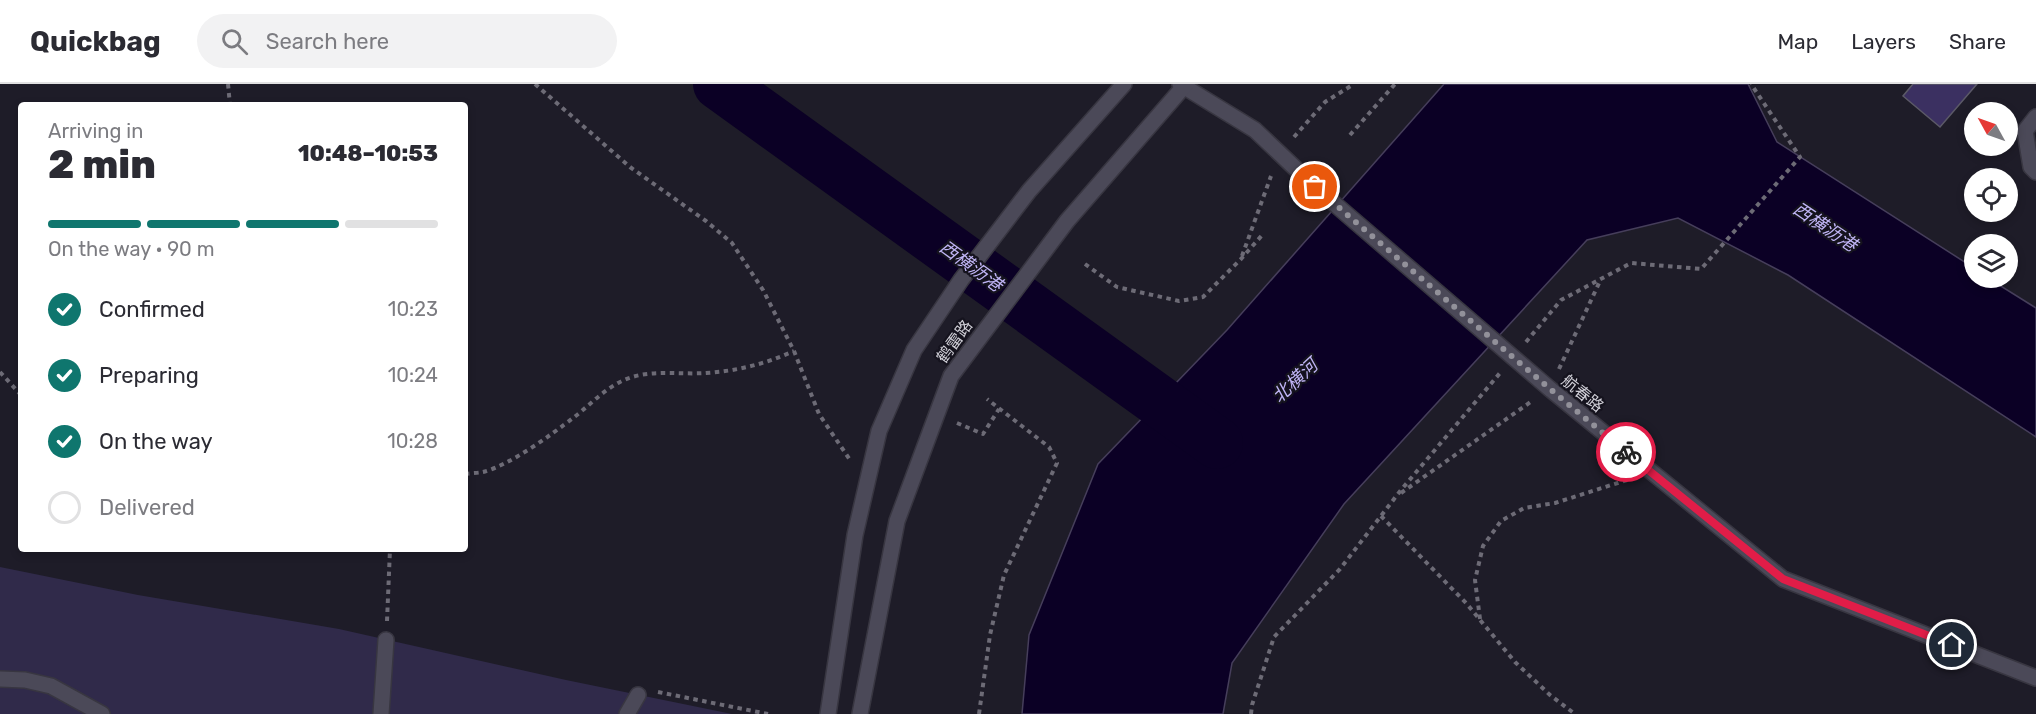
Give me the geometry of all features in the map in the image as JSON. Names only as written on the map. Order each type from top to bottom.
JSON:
[{"type":"street","name":"鹤雷路","points":[[828,714],[855,535],[866,486],[879,431],[914,350],[961,280],[1029,191],[1124,84]]},
{"type":"street","name":"鹤雷路","points":[[860,714],[897,521],[951,376],[1067,221],[1184,85]]},
{"type":"street","name":"航春路","points":[[1184,85],[1255,130],[1315,187],[1550,389],[1783,579],[2036,678]]},
{"type":"street","points":[[2036,117],[2025,131],[2031,166],[2036,172]]},
{"type":"street","points":[[381,714],[386,640]]},
{"type":"street","points":[[0,680],[24,680],[51,686],[102,714]]},
{"type":"street","points":[[627,714],[638,695]]},
{"type":"path","points":[[228,84],[230,102]]},
{"type":"path","points":[[535,84],[630,167],[706,221],[732,243],[763,290],[794,351],[819,414],[866,486]]},
{"type":"path","points":[[1241,259],[1280,153],[1325,102],[1354,84]]},
{"type":"path","points":[[1350,135],[1395,84]]},
{"type":"path","points":[[1523,346],[1561,300],[1631,263],[1701,269],[1800,157],[1751,84]]},
{"type":"path","points":[[1085,264],[1117,287],[1179,301],[1203,297],[1263,233]]},
{"type":"path","points":[[1398,495],[1550,389],[1601,279]]},
{"type":"path","points":[[468,474],[483,472],[518,456],[621,381],[671,372],[703,373],[733,370],[768,362],[794,351]]},
{"type":"path","points":[[1251,714],[1274,637],[1340,569],[1398,495],[1508,365]]},
{"type":"path","points":[[0,372],[18,392]]},
{"type":"path","points":[[979,714],[990,635],[1004,575],[1057,462],[1049,447],[987,399]]},
{"type":"path","points":[[937,414],[983,434],[999,408]]},
{"type":"path","points":[[1480,620],[1475,580],[1483,546],[1501,520],[1524,508],[1555,502],[1651,472]]},
{"type":"path","points":[[1381,516],[1480,620],[1515,662],[1550,695],[1575,714]]},
{"type":"path","points":[[386,640],[390,552]]},
{"type":"path","points":[[638,695],[648,690],[768,714]]},
{"type":"shaded area","points":[[0,567],[138,595],[339,629],[566,680],[732,714],[0,714]]},
{"type":"water","name":"北横河","points":[[1444,84],[1748,84],[1777,142],[1964,262],[1964,288],[2004,288],[2036,308],[2036,437],[1788,275],[1678,218],[1587,240],[1344,504],[1232,663],[1223,714],[1022,714],[1029,635],[1098,464],[1227,330]]},
{"type":"building","points":[[1913,84],[1977,84],[1940,127],[1903,96]]},
{"type":"waterway","name":"西横沥港","points":[[719,84],[1217,443]]},
{"type":"way so far","points":[[1315,187],[1626,452]]},
{"type":"route","points":[[1626,452],[1783,579],[1952,645]]}]
